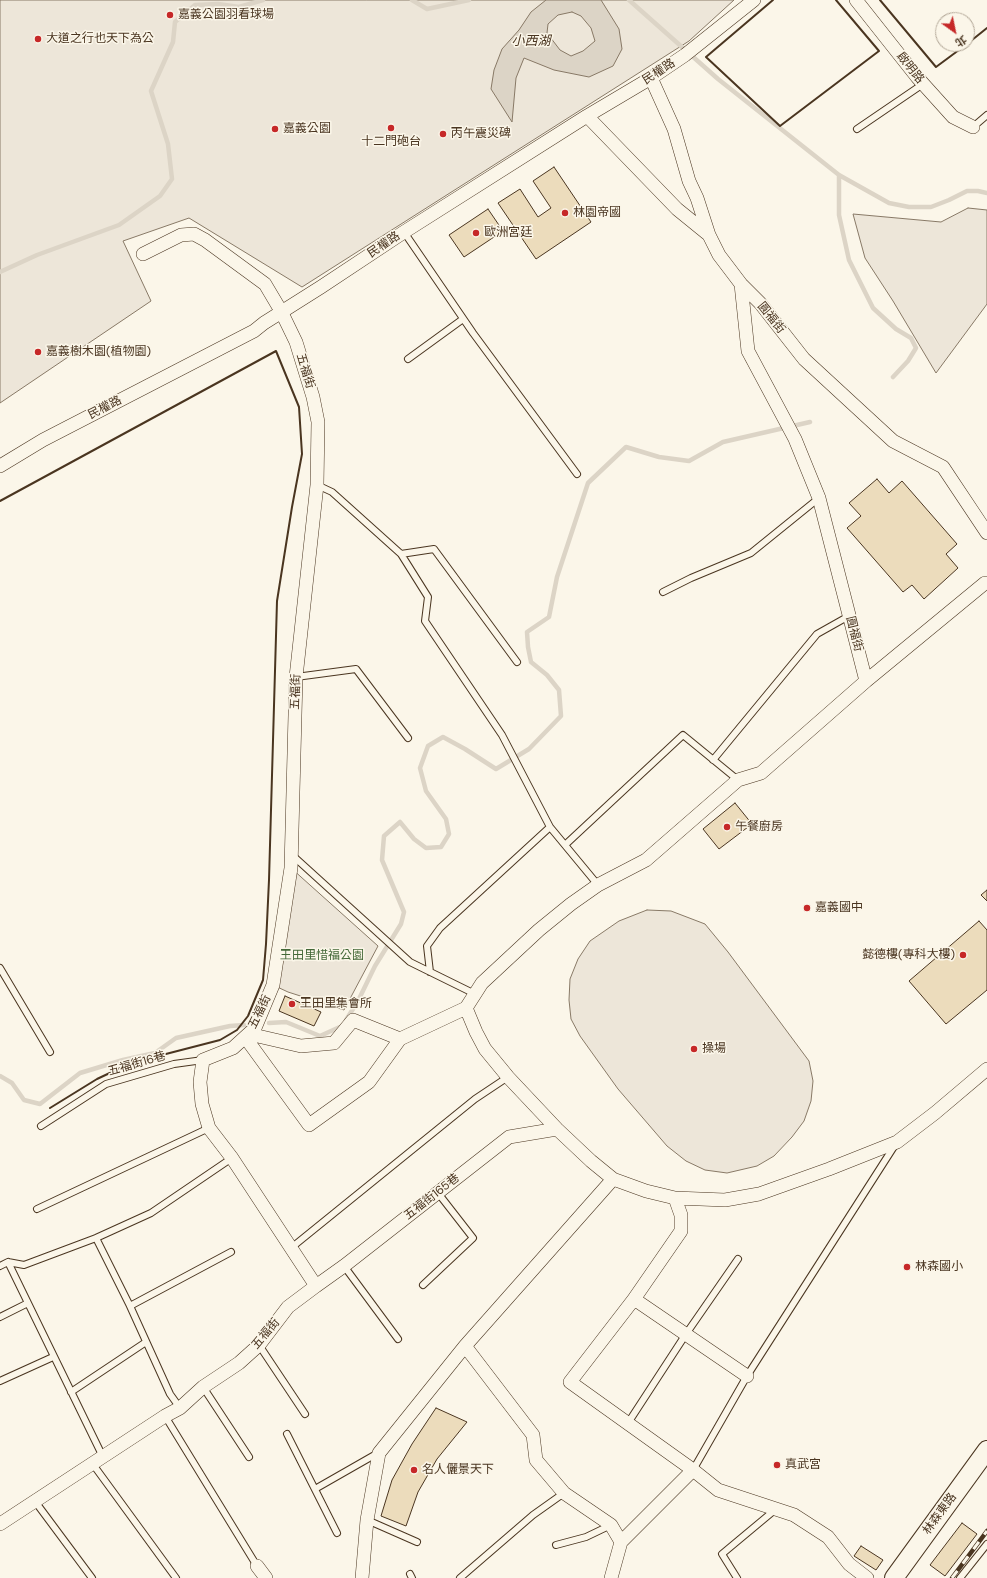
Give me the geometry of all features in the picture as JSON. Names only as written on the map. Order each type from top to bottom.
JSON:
[{"type":"main road","name":"林森東路","points":[[894,1578],[987,1450]]},
{"type":"street","name":"民權路","points":[[0,466],[43,440],[254,331],[281,311],[321,287],[404,232],[587,116],[651,78],[685,55],[754,0]]},
{"type":"street","name":"啟明路","points":[[856,0],[923,84],[953,117],[973,127]]},
{"type":"street","name":"圓福街","points":[[651,78],[674,129],[689,181],[709,235],[719,255],[741,284],[760,303],[804,359],[893,440],[943,468],[987,533]]},
{"type":"street","name":"圓福街","points":[[587,116],[677,209],[709,235]]},
{"type":"street","name":"五福街","points":[[143,254],[180,234],[194,234],[205,240],[265,284],[281,311],[296,342],[313,397],[318,422],[317,485],[296,677],[292,856],[272,985],[255,1028],[233,1048],[203,1060]]},
{"type":"street","name":"圓福街","points":[[741,284],[748,351],[795,439],[819,498],[866,681]]},
{"type":"street","points":[[247,1035],[309,1125],[369,1082],[400,1039],[466,1008],[482,983],[539,930],[598,886],[646,860],[738,780],[761,773],[866,681],[985,583],[987,583]]},
{"type":"street","points":[[466,1008],[476,1032],[486,1049],[508,1078],[557,1129],[591,1161],[614,1179],[646,1191],[675,1198],[725,1200],[759,1194],[829,1169],[897,1142],[935,1113],[987,1069]]},
{"type":"street","points":[[247,1035],[301,1046],[334,1043],[353,1020],[400,1039]]},
{"type":"street","points":[[203,1060],[200,1082],[202,1104],[209,1128],[232,1158],[316,1286]]},
{"type":"street","name":"五福街165巷","points":[[316,1286],[344,1266],[509,1137],[557,1129]]},
{"type":"street","points":[[362,1578],[367,1520],[379,1453],[465,1346],[614,1179]]},
{"type":"street","points":[[675,1198],[681,1215],[681,1231],[634,1299],[570,1382],[693,1470],[718,1490],[794,1515],[828,1537],[850,1564],[867,1578]]},
{"type":"street","name":"五福街","points":[[0,1524],[34,1500],[165,1416],[180,1408],[203,1388],[239,1363],[259,1345],[288,1307],[316,1286]]},
{"type":"street","points":[[634,1299],[747,1376]]},
{"type":"street","points":[[465,1346],[533,1435],[536,1460],[564,1493],[611,1525],[621,1542]]},
{"type":"street","points":[[611,1578],[621,1542],[693,1470]]},
{"type":"street","points":[[258,1566],[266,1578]]},
{"type":"lane","points":[[857,129],[923,84]]},
{"type":"lane","points":[[973,127],[987,115]]},
{"type":"lane","points":[[404,232],[463,319],[577,474]]},
{"type":"lane","points":[[408,359],[463,319]]},
{"type":"lane","points":[[317,485],[332,492],[401,554],[428,597],[425,621],[502,735],[550,827],[598,886]]},
{"type":"lane","points":[[663,592],[691,578],[751,553],[819,498]]},
{"type":"lane","points":[[401,554],[434,549],[517,662]]},
{"type":"lane","points":[[713,760],[817,634],[849,616]]},
{"type":"lane","points":[[296,677],[356,669],[408,738]]},
{"type":"lane","points":[[565,845],[683,735],[738,780]]},
{"type":"lane","points":[[430,972],[427,946],[440,928],[550,827]]},
{"type":"lane","points":[[292,856],[410,962],[475,994]]},
{"type":"lane","points":[[0,968],[50,1052]]},
{"type":"lane","name":"五福街16巷","points":[[41,1126],[106,1084],[174,1064],[203,1060]]},
{"type":"lane","points":[[291,1248],[475,1099],[508,1078]]},
{"type":"lane","points":[[37,1209],[209,1128]]},
{"type":"lane","points":[[693,1470],[747,1376],[897,1142]]},
{"type":"lane","points":[[0,1266],[8,1262],[24,1265],[96,1238],[151,1213],[232,1158]]},
{"type":"lane","points":[[423,1285],[473,1238],[438,1193]]},
{"type":"lane","points":[[96,1238],[130,1306],[170,1394],[180,1408]]},
{"type":"lane","points":[[130,1306],[231,1252]]},
{"type":"lane","points":[[628,1423],[686,1334],[738,1259]]},
{"type":"lane","points":[[8,1262],[71,1392],[98,1460],[176,1578]]},
{"type":"lane","points":[[344,1266],[398,1339]]},
{"type":"lane","points":[[0,1317],[28,1304]]},
{"type":"lane","points":[[71,1392],[146,1342]]},
{"type":"lane","points":[[259,1345],[305,1414]]},
{"type":"lane","points":[[0,1381],[53,1357]]},
{"type":"lane","points":[[203,1388],[249,1456]]},
{"type":"lane","points":[[165,1416],[258,1566]]},
{"type":"lane","points":[[287,1434],[337,1533]]},
{"type":"lane","points":[[315,1489],[379,1453]]},
{"type":"lane","points":[[460,1578],[533,1515],[564,1493]]},
{"type":"lane","points":[[34,1500],[92,1578]]},
{"type":"lane","points":[[736,1578],[722,1554],[776,1509]]},
{"type":"lane","points":[[367,1520],[417,1542]]},
{"type":"lane","points":[[556,1545],[586,1537],[611,1525]]},
{"type":"lane","points":[[960,1578],[987,1544]]},
{"type":"green space","name":"嘉義公園","points":[[0,0],[734,0],[689,41],[302,287],[189,218],[123,241],[151,301],[0,403]]},
{"type":"green space","points":[[968,208],[987,210],[987,304],[936,373],[893,301],[865,258],[853,214],[941,222]]},
{"type":"green space","name":"王田里惜福公園","points":[[291,868],[378,946],[344,1010],[288,992],[273,985]]},
{"type":"green space","name":"操場","points":[[647,910],[671,911],[705,924],[728,952],[809,1061],[813,1081],[811,1101],[804,1121],[792,1137],[774,1156],[757,1166],[727,1173],[705,1170],[686,1161],[667,1146],[618,1089],[580,1036],[571,1019],[569,1000],[570,979],[578,959],[590,941],[619,921]]},
{"type":"water","name":"小西湖","points":[[546,0],[601,0],[619,29],[622,49],[613,66],[589,77],[554,70],[524,58],[516,78],[512,122],[491,89],[494,70],[502,49],[519,30],[531,12]],"holes":[[[572,12],[581,16],[591,28],[595,41],[583,51],[571,56],[560,50],[547,33],[548,24],[558,15]]]},
{"type":"building","name":"林園帝國","points":[[554,167],[591,222],[536,259],[498,203],[520,189],[538,217],[551,208],[533,181]]},
{"type":"building","name":"歐洲宮廷","points":[[488,209],[503,231],[464,257],[449,235]]},
{"type":"building","points":[[877,479],[889,493],[902,481],[957,544],[946,554],[958,568],[924,599],[912,585],[903,592],[847,528],[861,516],[849,503]]},
{"type":"building","name":"午餐廚房","points":[[735,803],[752,824],[719,849],[703,829]]},
{"type":"building","points":[[987,890],[987,901],[981,895]]},
{"type":"building","name":"懿德樓(專科大樓)","points":[[979,921],[987,930],[987,990],[946,1024],[909,981]]},
{"type":"building","name":"王田里集會所","points":[[285,996],[321,1012],[314,1026],[279,1011]]},
{"type":"building","name":"名人儷景天下","points":[[436,1408],[467,1422],[437,1459],[418,1492],[406,1526],[381,1516],[392,1480],[412,1444]]},
{"type":"building","points":[[962,1523],[977,1534],[945,1576],[930,1565]]},
{"type":"building","points":[[861,1546],[883,1560],[876,1570],[854,1556]]},
{"type":"waterway","points":[[0,272],[37,255],[119,225],[160,196],[172,179],[168,144],[151,91],[173,42],[175,22],[195,5],[218,4],[239,7],[263,0]]},
{"type":"waterway","points":[[412,0],[427,9],[469,0]]},
{"type":"waterway","points":[[629,0],[718,79],[839,175],[889,203],[909,207],[931,207],[967,191],[987,193]]},
{"type":"waterway","points":[[839,175],[839,215],[849,260],[873,308],[896,329],[911,338],[916,348],[908,361],[893,377]]},
{"type":"waterway","points":[[346,1020],[358,1001],[375,966],[401,924],[404,912],[382,860],[384,836],[400,822],[414,839],[426,848],[441,847],[449,834],[446,819],[426,791],[420,768],[428,746],[443,737],[496,769],[529,749],[561,716],[559,690],[547,675],[531,662],[527,632],[549,617],[557,577],[588,483],[626,447],[659,457],[689,461],[723,442],[810,422]]},
{"type":"waterway","points":[[269,1023],[286,1022],[320,1036],[342,1026]]},
{"type":"waterway","points":[[0,1076],[12,1083],[24,1100],[40,1104],[80,1073],[123,1060],[155,1053],[176,1038],[230,1026],[244,1025]]},
{"type":"railway","points":[[952,1578],[987,1531]]},
{"type":"wall","points":[[773,0],[706,57],[780,126],[879,51],[836,0]]},
{"type":"wall","points":[[880,0],[936,67],[956,52]]},
{"type":"wall","points":[[975,38],[987,28]]},
{"type":"wall","points":[[0,501],[276,351],[299,407],[302,454],[277,601],[269,880],[263,980],[248,1016],[237,1030],[220,1040],[131,1063],[97,1079],[50,1108]]},
{"type":"place","name":"嘉義公園羽看球場","points":[[170,15]]},
{"type":"place","name":"大道之行也天下為公","points":[[38,39]]},
{"type":"place","name":"十二門砲台","points":[[391,128]]},
{"type":"place","name":"嘉義公園","points":[[275,129]]},
{"type":"place","name":"丙午震災碑","points":[[443,134]]},
{"type":"place","name":"林園帝國","points":[[565,213]]},
{"type":"place","name":"歐洲宮廷","points":[[476,233]]},
{"type":"place","name":"嘉義樹木園(植物園)","points":[[38,352]]},
{"type":"place","name":"午餐廚房","points":[[727,827]]},
{"type":"place","name":"嘉義國中","points":[[807,908]]},
{"type":"place","name":"懿德樓(專科大樓)","points":[[963,955]]},
{"type":"place","name":"王田里集會所","points":[[292,1004]]},
{"type":"place","name":"操場","points":[[694,1049]]},
{"type":"place","name":"林森國小","points":[[907,1267]]},
{"type":"place","name":"真武宮","points":[[777,1465]]},
{"type":"place","name":"名人儷景天下","points":[[414,1470]]}]
